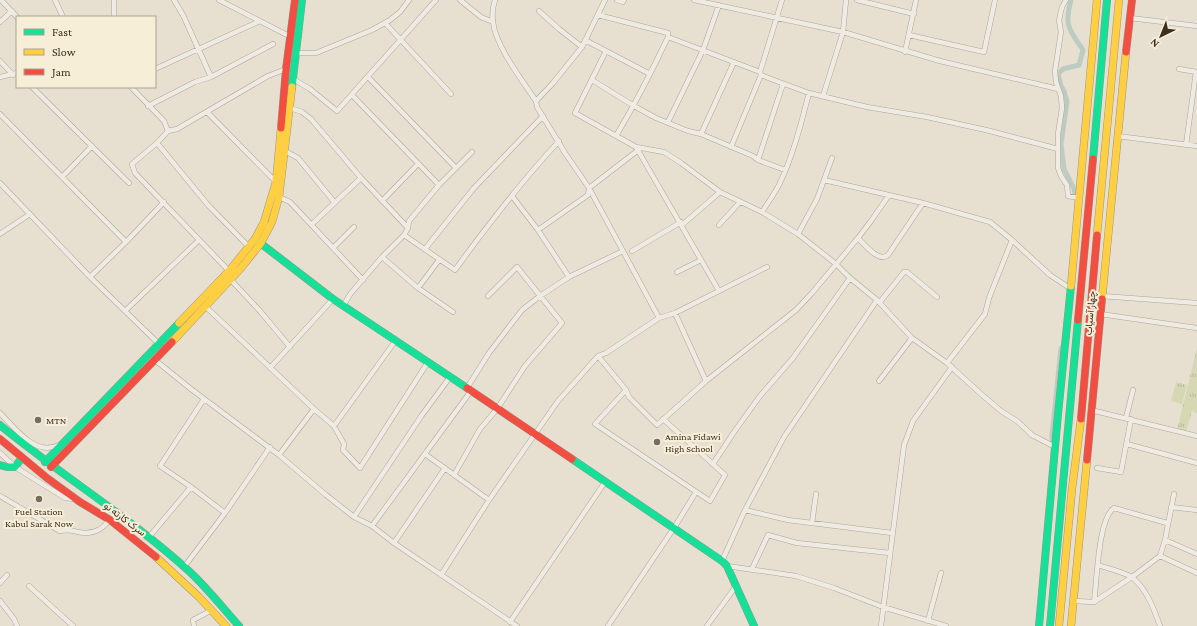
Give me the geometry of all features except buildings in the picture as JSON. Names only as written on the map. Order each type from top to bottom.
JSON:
[{"type":"main road","points":[[52,467],[67,445],[159,344],[229,272],[249,247],[258,241],[276,182],[286,69],[295,0]]},
{"type":"main road","points":[[45,462],[67,445],[155,360],[231,280],[272,222],[279,197],[302,0]]},
{"type":"main road","points":[[1039,626],[1051,446],[1069,287],[1076,240],[1076,197],[1097,0]]},
{"type":"main road","name":"چهار آسیاب","points":[[1050,626],[1107,0]]},
{"type":"main road","name":"چهار آسیاب","points":[[1059,626],[1072,489],[1080,427],[1119,0]]},
{"type":"main road","points":[[1071,626],[1117,136],[1132,0]]},
{"type":"main road","points":[[1094,134],[1106,136]]},
{"type":"main road","points":[[258,241],[300,275],[343,306],[396,340],[724,563],[754,626]]},
{"type":"main road","name":"سرک کارته نو","points":[[0,425],[45,462],[149,537],[184,567],[239,625]]},
{"type":"main road","name":"سرک کارته نو","points":[[0,440],[21,459],[77,500],[109,520],[145,548],[196,594],[226,626]]},
{"type":"main road","points":[[0,465],[15,467],[21,459]]},
{"type":"main road","points":[[1063,488],[1072,489]]},
{"type":"street","points":[[1,0],[16,16]]},
{"type":"street","points":[[55,0],[63,16]]},
{"type":"street","points":[[114,0],[114,16]]},
{"type":"street","points":[[174,0],[184,15],[211,77]]},
{"type":"street","points":[[219,0],[291,37]]},
{"type":"street","points":[[295,53],[316,53],[372,30],[400,12],[409,0]]},
{"type":"street","points":[[293,79],[310,88],[337,111],[436,0]]},
{"type":"street","points":[[460,0],[481,17],[493,22]]},
{"type":"street","points":[[495,0],[493,22],[498,38],[507,56],[536,101],[537,107],[565,153],[589,188],[660,318]]},
{"type":"street","points":[[536,101],[553,83],[582,46],[605,0]]},
{"type":"street","points":[[617,0],[623,2],[624,0]]},
{"type":"street","points":[[694,0],[843,32],[906,52],[1058,89]]},
{"type":"street","points":[[731,147],[761,74],[782,0]]},
{"type":"street","points":[[824,96],[843,32],[846,0]]},
{"type":"street","points":[[857,0],[914,14]]},
{"type":"street","points":[[906,52],[916,0]]},
{"type":"street","points":[[909,35],[984,52],[995,0]]},
{"type":"street","points":[[1066,0],[1058,20],[1061,32],[1055,71],[1062,108],[1058,134],[1058,168],[1067,185],[1068,196],[1076,197]]},
{"type":"street","points":[[668,122],[704,50],[719,5]]},
{"type":"street","points":[[0,22],[12,11]]},
{"type":"street","points":[[539,12],[559,30],[582,46]]},
{"type":"street","points":[[598,15],[668,32],[668,37],[650,74],[634,106],[616,136]]},
{"type":"street","points":[[1130,18],[1197,26]]},
{"type":"street","points":[[156,69],[200,50],[260,21]]},
{"type":"street","points":[[385,23],[399,40],[451,94]]},
{"type":"street","points":[[668,37],[734,62],[783,84],[810,93],[860,106],[927,117],[979,128],[1058,149]]},
{"type":"street","points":[[586,40],[650,74]]},
{"type":"street","points":[[148,106],[195,82],[211,77],[273,44]]},
{"type":"street","points":[[606,51],[575,113],[637,149],[664,152],[682,163],[720,192],[762,212],[798,234],[879,301],[912,338],[952,367],[1001,411],[1017,421],[1032,435],[1051,446]]},
{"type":"street","points":[[0,61],[15,74]]},
{"type":"street","points":[[701,134],[734,62]]},
{"type":"street","points":[[229,272],[135,173],[132,164],[157,143],[168,131],[177,129],[268,76],[286,69]]},
{"type":"street","points":[[1179,69],[1197,72],[1186,145]]},
{"type":"street","points":[[0,77],[15,74]]},
{"type":"street","points":[[368,77],[456,168]]},
{"type":"street","points":[[592,80],[656,118],[688,131],[701,134],[758,160],[785,170]]},
{"type":"street","points":[[758,160],[783,84]]},
{"type":"street","points":[[33,88],[128,183]]},
{"type":"street","points":[[132,88],[164,121],[168,131]]},
{"type":"street","points":[[762,212],[778,186],[785,170],[810,93]]},
{"type":"street","points":[[352,95],[439,185]]},
{"type":"street","points":[[290,108],[302,112],[311,119],[361,178],[408,228]]},
{"type":"street","points":[[207,112],[276,182]]},
{"type":"street","points":[[0,114],[63,176],[126,242]]},
{"type":"street","points":[[425,249],[474,188],[543,116]]},
{"type":"street","points":[[1117,136],[1197,146]]},
{"type":"street","points":[[404,235],[455,270],[530,172],[559,141]]},
{"type":"street","points":[[157,143],[208,205],[249,247]]},
{"type":"street","points":[[63,176],[92,146]]},
{"type":"street","points":[[538,230],[588,195],[589,188],[637,149]]},
{"type":"street","points":[[637,149],[719,291]]},
{"type":"street","points":[[285,151],[298,158],[335,203]]},
{"type":"street","points":[[343,306],[350,293],[404,235],[408,228],[409,221],[439,185],[472,152]]},
{"type":"street","points":[[798,234],[818,199],[832,158]]},
{"type":"street","points":[[382,201],[418,164]]},
{"type":"street","points":[[312,224],[361,178]]},
{"type":"street","points":[[824,180],[923,203],[990,222],[1050,275],[1069,287]]},
{"type":"street","points":[[0,183],[90,277],[159,344]]},
{"type":"street","points":[[632,251],[681,224],[720,192]]},
{"type":"street","points":[[598,356],[626,390],[629,397],[657,426],[706,381],[796,310],[872,221],[889,195]]},
{"type":"street","points":[[512,196],[538,230],[569,277]]},
{"type":"street","points":[[279,197],[290,202],[363,280]]},
{"type":"street","points":[[90,277],[164,202]]},
{"type":"street","points":[[719,225],[740,202]]},
{"type":"street","points":[[858,238],[878,256],[885,258],[923,203]]},
{"type":"street","points":[[0,234],[30,214]]},
{"type":"street","points":[[333,248],[354,227]]},
{"type":"street","points":[[124,311],[199,240]]},
{"type":"street","points":[[947,363],[985,314],[989,298],[1012,240]]},
{"type":"street","points":[[372,526],[425,454],[469,390],[489,353],[522,310],[569,277],[623,251]]},
{"type":"street","points":[[382,257],[418,288],[453,312]]},
{"type":"street","points":[[418,288],[439,260]]},
{"type":"street","points":[[677,272],[701,260]]},
{"type":"street","points":[[454,474],[480,429],[497,409],[525,366],[562,323],[517,267],[488,296]]},
{"type":"street","points":[[441,575],[489,500],[558,401],[598,356],[606,353],[660,318],[675,313],[767,267]]},
{"type":"street","points":[[936,297],[907,272],[904,272],[879,301],[784,437],[745,510],[724,563],[796,576],[834,588],[883,607],[946,626]]},
{"type":"street","points":[[713,464],[760,396],[793,358],[850,278]]},
{"type":"street","points":[[231,280],[260,311],[290,347]]},
{"type":"street","points":[[1102,296],[1197,303]]},
{"type":"street","points":[[270,368],[333,299]]},
{"type":"street","points":[[205,306],[334,426],[344,444],[343,450],[360,468],[428,362]]},
{"type":"street","points":[[675,313],[706,381]]},
{"type":"street","points":[[1100,314],[1197,328]]},
{"type":"street","points":[[879,381],[912,338]]},
{"type":"street","points":[[334,426],[396,340]]},
{"type":"street","points":[[155,360],[204,399],[270,447],[354,517],[372,526],[394,543],[517,626]]},
{"type":"street","points":[[881,626],[904,444],[913,421],[952,367]]},
{"type":"street","points":[[354,517],[422,415],[450,377]]},
{"type":"street","points":[[626,390],[595,424],[710,501],[725,475],[663,419]]},
{"type":"street","points":[[1097,468],[1121,472],[1127,444],[1133,390]]},
{"type":"street","points":[[204,399],[160,466],[225,513]]},
{"type":"street","points":[[280,455],[314,409]]},
{"type":"street","points":[[1091,410],[1197,436]]},
{"type":"street","points":[[0,413],[23,436],[35,445],[45,448],[67,445]]},
{"type":"street","points":[[1127,444],[1197,463]]},
{"type":"street","points":[[184,567],[225,513],[270,447]]},
{"type":"street","points":[[0,453],[15,467],[65,498],[77,500]]},
{"type":"street","points":[[425,454],[489,500]]},
{"type":"street","points":[[394,543],[444,468]]},
{"type":"street","points":[[510,622],[606,482]]},
{"type":"street","points":[[149,537],[191,487]]},
{"type":"street","points":[[608,626],[674,528],[696,492]]},
{"type":"street","points":[[812,523],[816,494]]},
{"type":"street","points":[[1074,601],[1094,602],[1132,577],[1160,556],[1174,494]]},
{"type":"street","points":[[0,496],[60,531],[70,529],[85,534],[98,530],[109,520]]},
{"type":"street","points":[[1171,507],[1197,510]]},
{"type":"street","points":[[1094,602],[1101,536],[1105,520],[1110,511],[1114,508],[1167,523]]},
{"type":"street","points":[[745,510],[788,520],[892,532]]},
{"type":"street","points":[[752,569],[768,536],[797,543],[890,553]]},
{"type":"street","points":[[1164,540],[1197,554]]},
{"type":"street","points":[[1160,556],[1197,573]]},
{"type":"street","points":[[1098,565],[1132,577],[1145,591],[1160,626]]},
{"type":"street","points":[[928,620],[941,573]]},
{"type":"street","points":[[0,583],[6,575]]},
{"type":"street","points":[[29,586],[73,626]]},
{"type":"street","points":[[708,626],[736,586]]},
{"type":"street","points":[[0,601],[14,619],[17,626]]},
{"type":"street","points":[[194,626],[193,620],[212,610]]},
{"type":"green space","points":[[1197,348],[1197,413],[1192,411],[1186,432],[1177,430]]},
{"type":"green space","points":[[1176,382],[1187,385],[1182,404],[1171,401]]},
{"type":"waterway","points":[[1071,0],[1068,16],[1069,27],[1083,50],[1079,65],[1063,69],[1058,74],[1067,102],[1061,144],[1064,169],[1074,189],[1077,201]]},
{"type":"waterway","points":[[1053,446],[1052,436],[1061,348]]},
{"type":"traffic: fast","points":[[292,87],[302,0]]},
{"type":"traffic: fast","points":[[1093,159],[1107,0]]},
{"type":"traffic: fast","points":[[255,239],[333,299],[467,388]]},
{"type":"traffic: fast","points":[[1039,626],[1071,286]]},
{"type":"traffic: fast","points":[[1050,626],[1078,320]]},
{"type":"traffic: fast","points":[[45,462],[179,323]]},
{"type":"traffic: fast","points":[[0,425],[144,533],[167,552],[197,578],[239,626]]},
{"type":"traffic: fast","points":[[0,465],[15,467],[21,459]]},
{"type":"traffic: fast","points":[[572,459],[722,561],[727,566],[754,626]]},
{"type":"traffic: slow","points":[[1071,286],[1097,0]]},
{"type":"traffic: slow","points":[[1097,235],[1119,0]]},
{"type":"traffic: slow","points":[[1102,299],[1126,52]]},
{"type":"traffic: slow","points":[[172,342],[241,268],[261,243],[272,222],[279,197],[292,87]]},
{"type":"traffic: slow","points":[[179,323],[229,271],[255,239],[264,222],[276,182],[281,128]]},
{"type":"traffic: slow","points":[[1059,626],[1072,489],[1081,419]]},
{"type":"traffic: slow","points":[[1071,626],[1087,460]]},
{"type":"traffic: slow","points":[[156,557],[199,597],[226,626]]},
{"type":"traffic: jam","points":[[281,128],[286,69],[295,0]]},
{"type":"traffic: jam","points":[[1126,52],[1132,0]]},
{"type":"traffic: jam","points":[[1078,320],[1093,159]]},
{"type":"traffic: jam","points":[[1081,419],[1097,235]]},
{"type":"traffic: jam","points":[[1087,460],[1102,299]]},
{"type":"traffic: jam","points":[[51,467],[172,342]]},
{"type":"traffic: jam","points":[[467,388],[572,459]]},
{"type":"traffic: jam","points":[[0,439],[47,478],[80,502],[110,520],[156,557]]},
{"type":"place","name":"MTN","points":[[38,420]]},
{"type":"place","name":"Amina Fidawi High School","points":[[657,442]]},
{"type":"place","name":"Fuel Station Kabul Sarak Now","points":[[39,499]]}]
